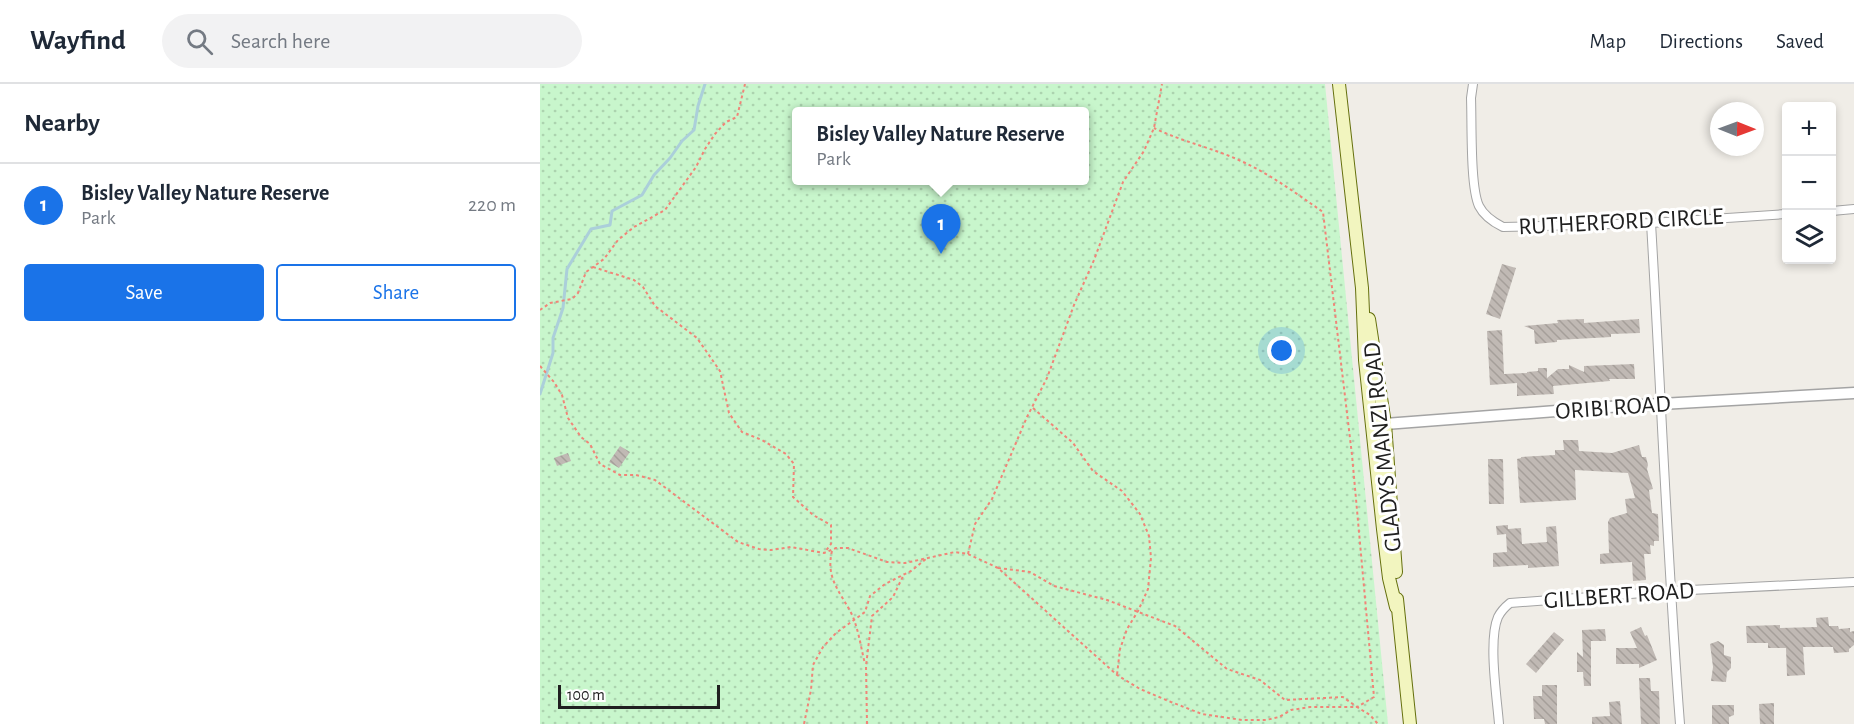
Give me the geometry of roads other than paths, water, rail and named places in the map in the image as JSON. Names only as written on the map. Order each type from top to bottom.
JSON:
[{"type":"main road","name":"GLADYS MANZI ROAD","points":[[1339,84],[1362,288],[1364,348],[1372,425],[1389,578],[1396,607]]},
{"type":"main road","name":"GLADYS MANZI ROAD","points":[[1362,288],[1370,323],[1385,424],[1394,528],[1396,607],[1410,724]]},
{"type":"street","name":"RUTHERFORD CIRCLE","points":[[1473,84],[1470,98],[1475,190],[1478,205],[1493,222],[1503,227],[1651,223],[1782,214]]},
{"type":"street","points":[[1836,211],[1854,209]]},
{"type":"street","points":[[1651,223],[1670,591],[1680,724]]},
{"type":"street","name":"ORIBI ROAD","points":[[1372,425],[1854,393]]},
{"type":"street","name":"GILLBERT ROAD","points":[[1499,724],[1494,634],[1498,616],[1510,603],[1670,591],[1854,582]]},
{"type":"waterway","points":[[540,394],[553,353],[553,338],[563,308],[567,269],[591,229],[610,225],[612,211],[642,195],[654,175],[694,130],[705,84]]},
{"type":"place","name":"Bisley Valley Nature Reserve","points":[[941,254]]}]
